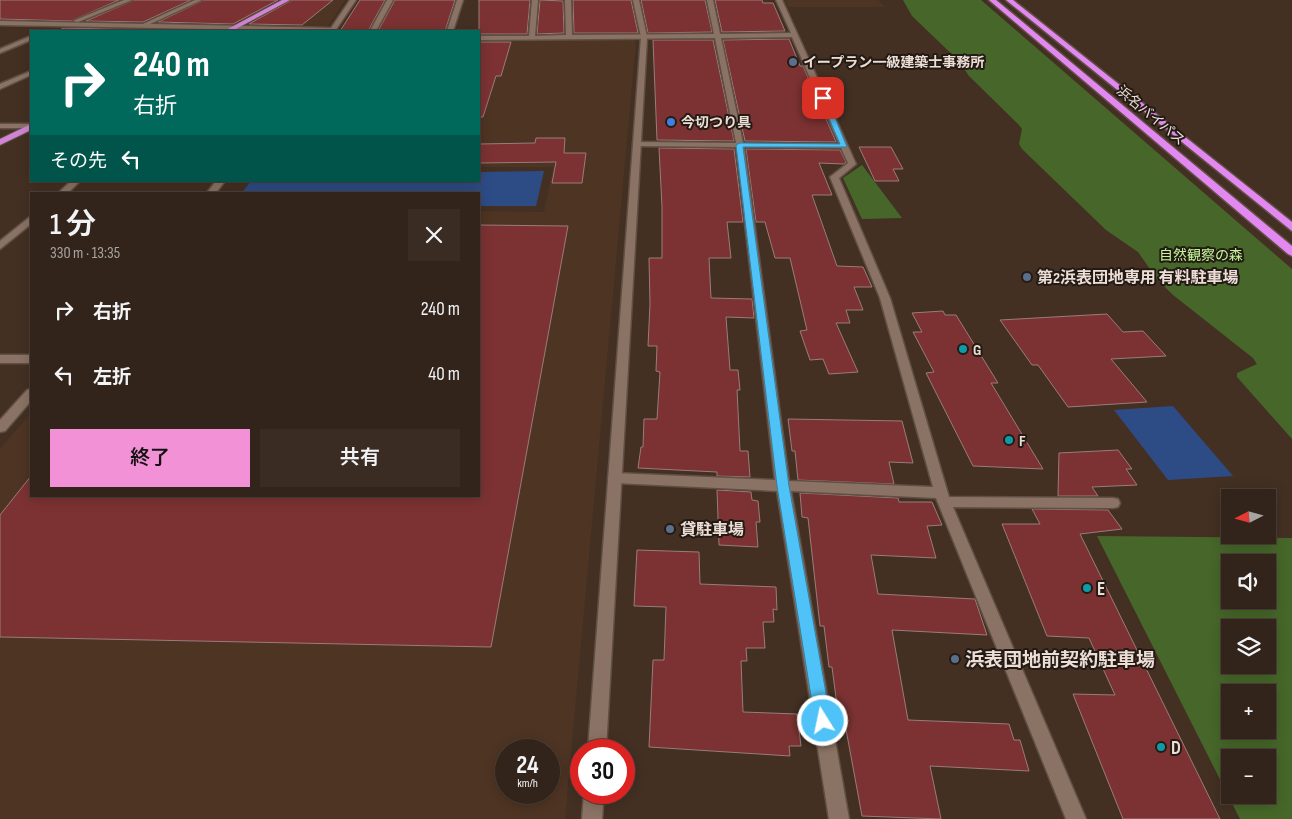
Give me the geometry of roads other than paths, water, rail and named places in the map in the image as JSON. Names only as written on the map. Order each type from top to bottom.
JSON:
[{"type":"highway","points":[[230,30],[286,0]]},
{"type":"highway","name":"浜名バイパス","points":[[992,0],[1292,252]]},
{"type":"highway","name":"浜名バイパス","points":[[1009,0],[1292,228]]},
{"type":"highway","points":[[0,142],[30,127]]},
{"type":"street","points":[[52,30],[129,0]]},
{"type":"street","points":[[132,30],[199,0]]},
{"type":"street","points":[[0,23],[333,30],[353,0]]},
{"type":"street","points":[[375,30],[390,0]]},
{"type":"street","points":[[450,30],[460,0]]},
{"type":"street","points":[[532,38],[535,0]]},
{"type":"street","points":[[568,0],[569,38]]},
{"type":"street","points":[[597,739],[644,37],[636,0]]},
{"type":"street","points":[[710,0],[740,145],[783,486],[839,819]]},
{"type":"street","points":[[779,0],[852,164],[834,177],[886,298],[942,497],[1076,819]]},
{"type":"street","points":[[480,38],[795,35]]},
{"type":"street","points":[[0,50],[30,38]]},
{"type":"street","points":[[0,87],[30,74]]},
{"type":"street","points":[[0,126],[30,126]]},
{"type":"street","points":[[637,144],[844,146]]},
{"type":"street","points":[[64,192],[75,182]]},
{"type":"street","points":[[212,192],[220,182]]},
{"type":"street","points":[[0,246],[30,220]]},
{"type":"street","points":[[0,359],[30,359]]},
{"type":"street","points":[[0,428],[30,394]]},
{"type":"street","points":[[615,478],[783,486],[942,497],[1113,503]]},
{"type":"street","points":[[592,819],[593,804]]},
{"type":"water","points":[[544,171],[536,206],[480,206],[480,192],[243,192],[250,182],[480,182],[480,172]]},
{"type":"water","points":[[1173,406],[1233,476],[1168,480],[1114,410]]},
{"type":"place","name":"イープラン一級建築士事務所","points":[[793,62]]},
{"type":"place","name":"今切つり具","points":[[671,122]]},
{"type":"place","name":"第2浜表団地専用 有料駐車場","points":[[1027,277]]},
{"type":"place","name":"G","points":[[963,349]]},
{"type":"place","name":"F","points":[[1009,440]]},
{"type":"place","name":"貸駐車場","points":[[670,529]]},
{"type":"place","name":"E","points":[[1087,588]]},
{"type":"place","name":"浜表団地前契約駐車場","points":[[955,659]]},
{"type":"place","name":"D","points":[[1161,747]]},
{"type":"park label","name":"自然観察の森","points":[[1201,255]]}]
